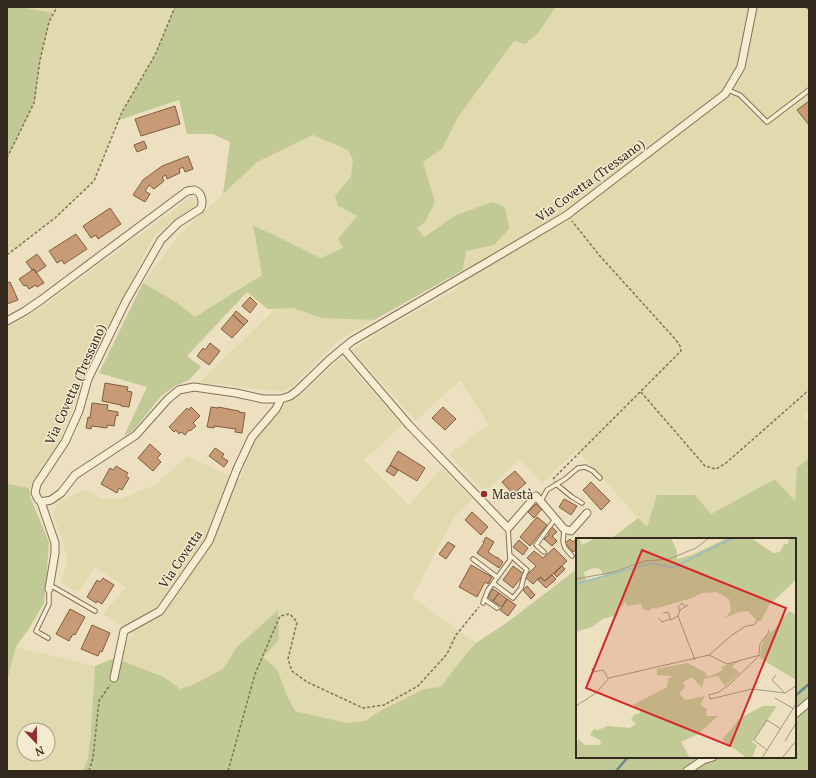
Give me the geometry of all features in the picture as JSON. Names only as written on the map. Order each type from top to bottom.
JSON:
[{"type":"street","name":"Via Covetta (Tressano)","points":[[7,321],[41,300],[187,191],[197,191],[202,198],[202,206],[200,209],[178,223],[161,240],[126,301],[88,379],[79,411],[65,442],[37,484],[35,493],[38,499],[41,502],[51,500],[60,494],[75,475],[136,435],[168,399],[179,390],[194,387],[236,393],[263,399],[281,399],[290,396],[297,392],[329,360],[352,341],[566,215],[725,94],[741,68],[753,7]]},
{"type":"street","points":[[343,348],[409,425],[508,528],[536,496],[564,529],[571,531],[587,513]]},
{"type":"street","name":"Via Covetta","points":[[114,678],[124,632],[160,611],[209,541],[237,469],[252,437],[276,409],[281,399]]},
{"type":"street","points":[[41,502],[55,543],[55,553],[49,587]]},
{"type":"street","points":[[796,713],[809,702]]},
{"type":"street","points":[[687,771],[703,760],[710,758]]},
{"type":"lane","points":[[728,90],[740,95],[767,122],[809,90]]},
{"type":"lane","points":[[541,501],[547,490],[565,479],[578,468],[585,467],[593,471],[600,478]]},
{"type":"lane","points":[[556,484],[582,503]]},
{"type":"lane","points":[[544,552],[536,545],[556,519]]},
{"type":"lane","points":[[498,608],[483,601],[488,590],[510,560],[508,528]]},
{"type":"lane","points":[[564,529],[563,542],[565,548],[572,556]]},
{"type":"lane","points":[[493,583],[513,598],[521,588],[527,570],[510,555]]},
{"type":"lane","points":[[473,559],[498,577]]},
{"type":"lane","points":[[48,638],[36,631],[49,604],[49,587],[95,611]]},
{"type":"path","points":[[7,158],[34,103],[40,60],[49,22],[57,7]]},
{"type":"path","points":[[7,255],[55,218],[94,181],[122,112],[155,55],[175,7]]},
{"type":"path","points":[[806,7],[809,10]]},
{"type":"path","points":[[553,480],[681,351],[676,340],[600,256],[566,215]]},
{"type":"path","points":[[641,392],[705,466],[716,469],[726,463],[809,390]]},
{"type":"path","points":[[228,771],[255,674],[280,616],[290,614],[297,622],[288,659],[292,671],[307,682],[363,708],[384,706],[418,686],[447,654],[456,635],[483,601]]},
{"type":"path","points":[[89,771],[93,758],[99,701],[114,678]]},
{"type":"shaded area","points":[[21,7],[175,7],[155,55],[122,112],[94,181],[55,218],[7,255],[7,158],[34,103],[40,60],[49,22],[53,14]]},
{"type":"shaded area","points":[[554,7],[809,7],[809,411],[804,417],[809,422],[809,458],[797,468],[796,502],[775,479],[711,514],[695,495],[647,528],[577,450],[542,483],[519,459],[485,492],[449,454],[489,425],[460,380],[416,421],[352,350],[390,326],[460,287],[466,251],[494,245],[456,215],[424,237],[417,228],[435,202],[423,162],[442,149],[458,117],[514,41],[525,44],[538,33],[555,8]]},
{"type":"shaded area","points":[[313,135],[348,150],[354,160],[351,177],[338,206],[357,216],[339,239],[343,248],[321,258],[253,225],[262,275],[195,317],[176,302],[143,283],[178,236],[257,162]]},
{"type":"shaded area","points":[[191,197],[196,199],[195,206],[154,236],[82,378],[72,410],[60,440],[29,488],[7,484],[7,327],[42,307]]},
{"type":"shaded area","points":[[276,308],[293,308],[322,318],[374,320],[337,341],[293,386],[282,392],[200,382]]},
{"type":"shaded area","points":[[342,357],[402,425],[364,460],[409,505],[442,468],[472,499],[454,517],[412,597],[476,643],[441,687],[424,689],[380,711],[365,721],[346,723],[295,711],[277,669],[263,657],[279,640],[277,611],[236,648],[224,668],[195,684],[180,689],[164,677],[115,658],[134,634],[103,614],[126,587],[95,567],[78,592],[61,583],[67,562],[62,538],[53,516],[57,504],[85,489],[102,499],[120,499],[155,485],[187,456],[240,479],[255,441],[286,402],[299,397]]},
{"type":"shaded area","points":[[16,647],[95,666],[88,759],[83,771],[7,771],[7,680]]},
{"type":"green space","points":[[7,7],[21,7],[53,13],[49,22],[40,59],[35,100],[7,158]]},
{"type":"green space","points":[[175,7],[555,8],[538,33],[525,44],[514,41],[458,117],[442,149],[423,162],[435,202],[425,222],[417,228],[424,237],[456,215],[493,202],[505,207],[509,229],[494,245],[466,251],[463,270],[374,320],[322,318],[293,308],[268,309],[247,292],[187,356],[201,367],[189,380],[175,386],[161,396],[133,431],[124,436],[147,387],[99,373],[143,283],[176,302],[195,317],[262,275],[253,225],[321,258],[343,248],[338,239],[357,216],[338,206],[335,196],[351,177],[353,160],[348,150],[313,135],[257,162],[223,194],[230,142],[213,134],[187,134],[179,100],[119,120],[122,112],[155,55]]},
{"type":"green space","points":[[809,458],[809,771],[83,771],[88,759],[95,666],[115,658],[164,677],[180,689],[195,684],[224,668],[236,648],[278,610],[279,640],[263,657],[277,669],[295,711],[346,723],[365,721],[380,711],[424,689],[441,687],[476,643],[505,624],[576,570],[576,758],[796,758],[796,538],[612,538],[638,518],[647,527],[657,495],[695,495],[711,514],[775,479],[795,501],[797,468]]},
{"type":"green space","points":[[7,484],[29,488],[30,497],[49,542],[44,603],[16,647],[7,680]]},
{"type":"building","points":[[809,101],[809,125],[797,110]]},
{"type":"building","points":[[175,106],[180,124],[141,136],[135,119]]},
{"type":"building","points":[[144,141],[147,148],[137,152],[134,145]]},
{"type":"building","points":[[188,156],[193,169],[185,172],[183,167],[179,169],[180,173],[167,179],[166,175],[162,177],[164,181],[154,189],[149,185],[145,191],[150,194],[145,202],[133,195],[143,180],[162,166]]},
{"type":"building","points":[[110,208],[121,224],[98,239],[96,235],[91,238],[83,226]]},
{"type":"building","points":[[76,234],[87,249],[64,264],[62,260],[57,263],[49,251]]},
{"type":"building","points":[[37,254],[46,266],[36,273],[34,269],[32,270],[26,262]]},
{"type":"building","points":[[34,269],[44,283],[29,289],[26,285],[24,286],[19,279]]},
{"type":"building","points":[[10,282],[18,300],[7,304],[7,283]]},
{"type":"building","points":[[250,297],[257,304],[250,313],[242,306]]},
{"type":"building","points":[[236,311],[248,321],[244,325],[233,315]]},
{"type":"building","points":[[233,315],[244,325],[232,338],[221,329]]},
{"type":"building","points":[[210,343],[220,351],[209,365],[197,356],[203,348],[205,350]]},
{"type":"building","points":[[105,383],[128,387],[127,391],[132,392],[129,407],[102,401]]},
{"type":"building","points":[[92,403],[108,405],[107,410],[118,412],[114,426],[107,425],[107,428],[92,426],[91,429],[86,428],[88,417],[90,418]]},
{"type":"building","points":[[191,407],[200,416],[193,423],[196,426],[190,431],[189,430],[185,435],[181,432],[179,434],[176,430],[174,432],[169,427],[187,408],[189,410]]},
{"type":"building","points":[[211,407],[218,407],[245,413],[242,433],[235,432],[236,429],[214,426],[214,428],[207,427]]},
{"type":"building","points":[[443,407],[456,419],[445,430],[432,418]]},
{"type":"building","points":[[150,444],[161,454],[157,458],[161,462],[153,471],[138,458]]},
{"type":"building","points":[[215,448],[224,454],[222,457],[228,461],[224,467],[209,456]]},
{"type":"building","points":[[398,451],[425,468],[417,481],[390,465]]},
{"type":"building","points":[[390,465],[398,470],[394,476],[386,471]]},
{"type":"building","points":[[116,466],[128,473],[126,476],[129,478],[122,490],[119,488],[117,493],[101,484],[110,468],[113,470]]},
{"type":"building","points":[[515,471],[526,483],[513,494],[502,482]]},
{"type":"building","points":[[591,482],[610,501],[601,510],[583,490]]},
{"type":"building","points":[[564,499],[577,506],[571,515],[559,507]]},
{"type":"building","points":[[536,504],[542,509],[534,518],[528,512]]},
{"type":"building","points":[[472,512],[488,527],[481,535],[465,520]]},
{"type":"building","points":[[537,517],[547,525],[530,546],[520,537]]},
{"type":"building","points":[[552,527],[557,532],[552,536],[557,541],[552,546],[544,539],[549,535],[546,532]]},
{"type":"building","points":[[486,537],[494,542],[488,552],[503,562],[499,568],[477,553]]},
{"type":"building","points":[[570,539],[573,542],[575,540],[576,550],[573,552],[565,543]]},
{"type":"building","points":[[519,540],[528,548],[523,555],[513,547]]},
{"type":"building","points":[[448,542],[455,546],[446,559],[439,554]]},
{"type":"building","points":[[554,548],[567,561],[545,581],[540,577],[533,584],[525,577],[536,566],[527,558],[534,551],[543,558]]},
{"type":"building","points":[[471,565],[492,577],[488,584],[485,582],[477,597],[459,587]]},
{"type":"building","points":[[513,566],[524,574],[513,588],[503,580]]},
{"type":"building","points":[[562,566],[565,569],[557,577],[554,574]]},
{"type":"building","points":[[552,575],[556,579],[546,588],[538,580],[540,577],[545,581]]},
{"type":"building","points":[[103,578],[114,585],[102,604],[97,601],[96,603],[87,597],[97,580],[100,582]]},
{"type":"building","points":[[527,586],[535,595],[531,599],[523,590]]},
{"type":"building","points":[[493,589],[499,593],[493,601],[488,597]]},
{"type":"building","points":[[499,593],[507,599],[502,607],[493,601]]},
{"type":"building","points":[[507,599],[516,605],[508,616],[500,610]]},
{"type":"building","points":[[70,609],[85,617],[75,635],[73,634],[69,641],[56,634]]},
{"type":"building","points":[[92,625],[110,633],[102,652],[100,651],[98,656],[81,649]]},
{"type":"waterway","points":[[796,695],[809,684]]},
{"type":"waterway","points":[[616,771],[627,758]]},
{"type":"place","name":"Maestà","points":[[484,494]]}]
